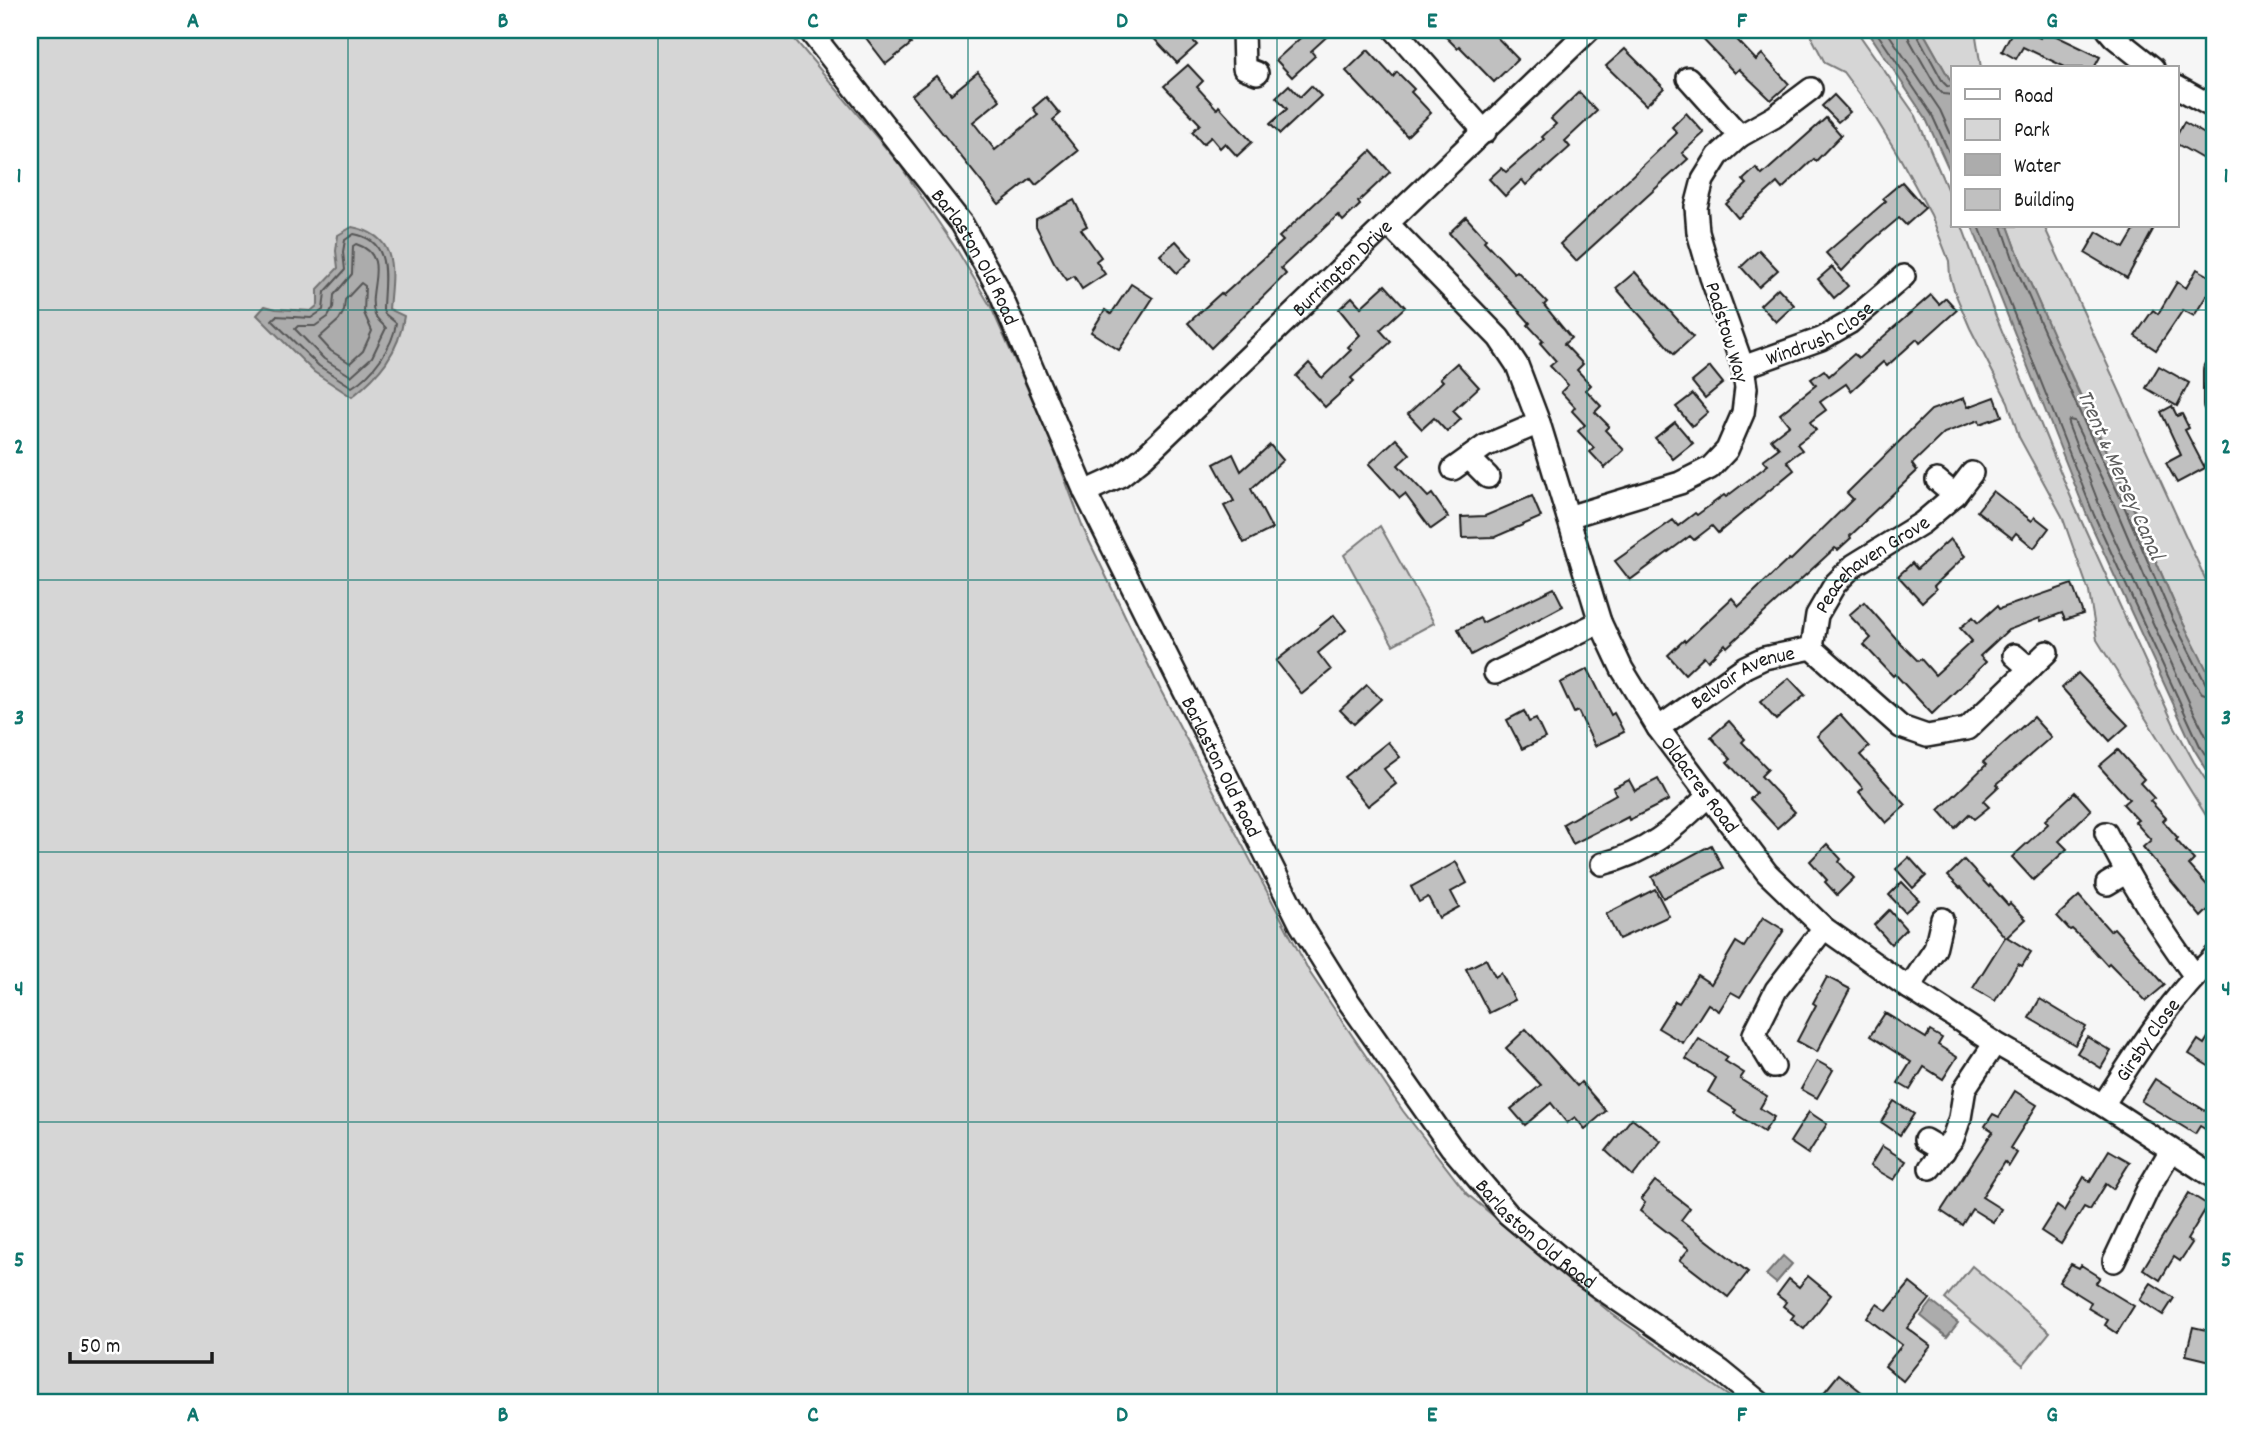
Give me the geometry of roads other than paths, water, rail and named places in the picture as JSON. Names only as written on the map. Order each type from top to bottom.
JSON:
[{"type":"street","name":"Barlaston Old Road","points":[[809,30],[962,224],[997,286],[1085,492],[1301,925],[1347,999],[1451,1147],[1507,1214],[1576,1271],[1721,1371],[1759,1402]]},
{"type":"street","points":[[1243,30],[1244,74]]},
{"type":"street","points":[[1395,30],[1485,132]]},
{"type":"street","name":"Burrington Drive","points":[[1085,492],[1120,476],[1144,457],[1589,30]]},
{"type":"street","points":[[2108,30],[2150,66]]},
{"type":"street","points":[[1688,78],[1740,135]]},
{"type":"street","name":"Padstow Way","points":[[1568,517],[1680,483],[1710,468],[1727,450],[1743,413],[1746,388],[1743,367],[1698,232],[1696,207],[1703,180],[1718,156],[1740,135],[1773,117],[1811,89]]},
{"type":"street","points":[[2178,89],[2215,108]]},
{"type":"street","name":"Oldacres Road","points":[[1388,224],[1499,338],[1517,365],[1539,423],[1600,622],[1622,669],[1658,728],[1767,873],[1824,928],[1909,988],[1995,1043],[2103,1105],[2215,1178]]},
{"type":"street","name":"Windrush Close","points":[[1743,367],[1821,338],[1849,323],[1889,280]]},
{"type":"street","points":[[2215,370],[2215,404]]},
{"type":"street","points":[[1488,477],[1461,464],[1485,446],[1539,423]]},
{"type":"street","name":"Peacehaven Grove","points":[[1812,648],[1817,615],[1835,584],[1854,565],[1922,523],[1955,495],[1972,473]]},
{"type":"street","points":[[1937,480],[1955,495]]},
{"type":"street","points":[[1495,673],[1519,673],[1600,622]]},
{"type":"street","name":"Belvoir Avenue","points":[[1658,728],[1745,667],[1764,658],[1812,648],[1901,727],[1927,736],[1967,729],[2022,662],[2048,652]]},
{"type":"street","points":[[1617,866],[1665,836],[1708,796]]},
{"type":"street","points":[[2105,833],[2171,943],[2195,976]]},
{"type":"street","points":[[2107,884],[2127,872]]},
{"type":"street","points":[[1774,1067],[1744,1030],[1824,928]]},
{"type":"street","points":[[1909,988],[1945,934]]},
{"type":"street","name":"Girsby Close","points":[[2103,1105],[2153,1028],[2195,976],[2215,956]]},
{"type":"street","points":[[1925,1140],[1937,1159],[1952,1138],[1965,1088],[1995,1043]]},
{"type":"street","points":[[2113,1246],[2172,1150]]},
{"type":"water","points":[[1867,30],[1922,30],[1951,81],[1951,174],[1926,119]]},
{"type":"water","points":[[352,227],[378,238],[386,247],[391,269],[389,309],[404,316],[398,341],[386,362],[352,397],[314,372],[257,315],[265,306],[311,311],[318,305],[318,289],[338,268],[338,235]]},
{"type":"water","points":[[1973,228],[2009,228],[2023,267],[2091,421],[2128,496],[2180,617],[2215,686],[2215,783],[2194,749],[2088,518]]},
{"type":"water","points":[[1783,1256],[1792,1264],[1776,1283],[1766,1275]]},
{"type":"water","points":[[1932,1302],[1958,1323],[1947,1337],[1921,1316]]},
{"type":"water label","name":"Trent & Mersey Canal","points":[[2122,474]]}]
